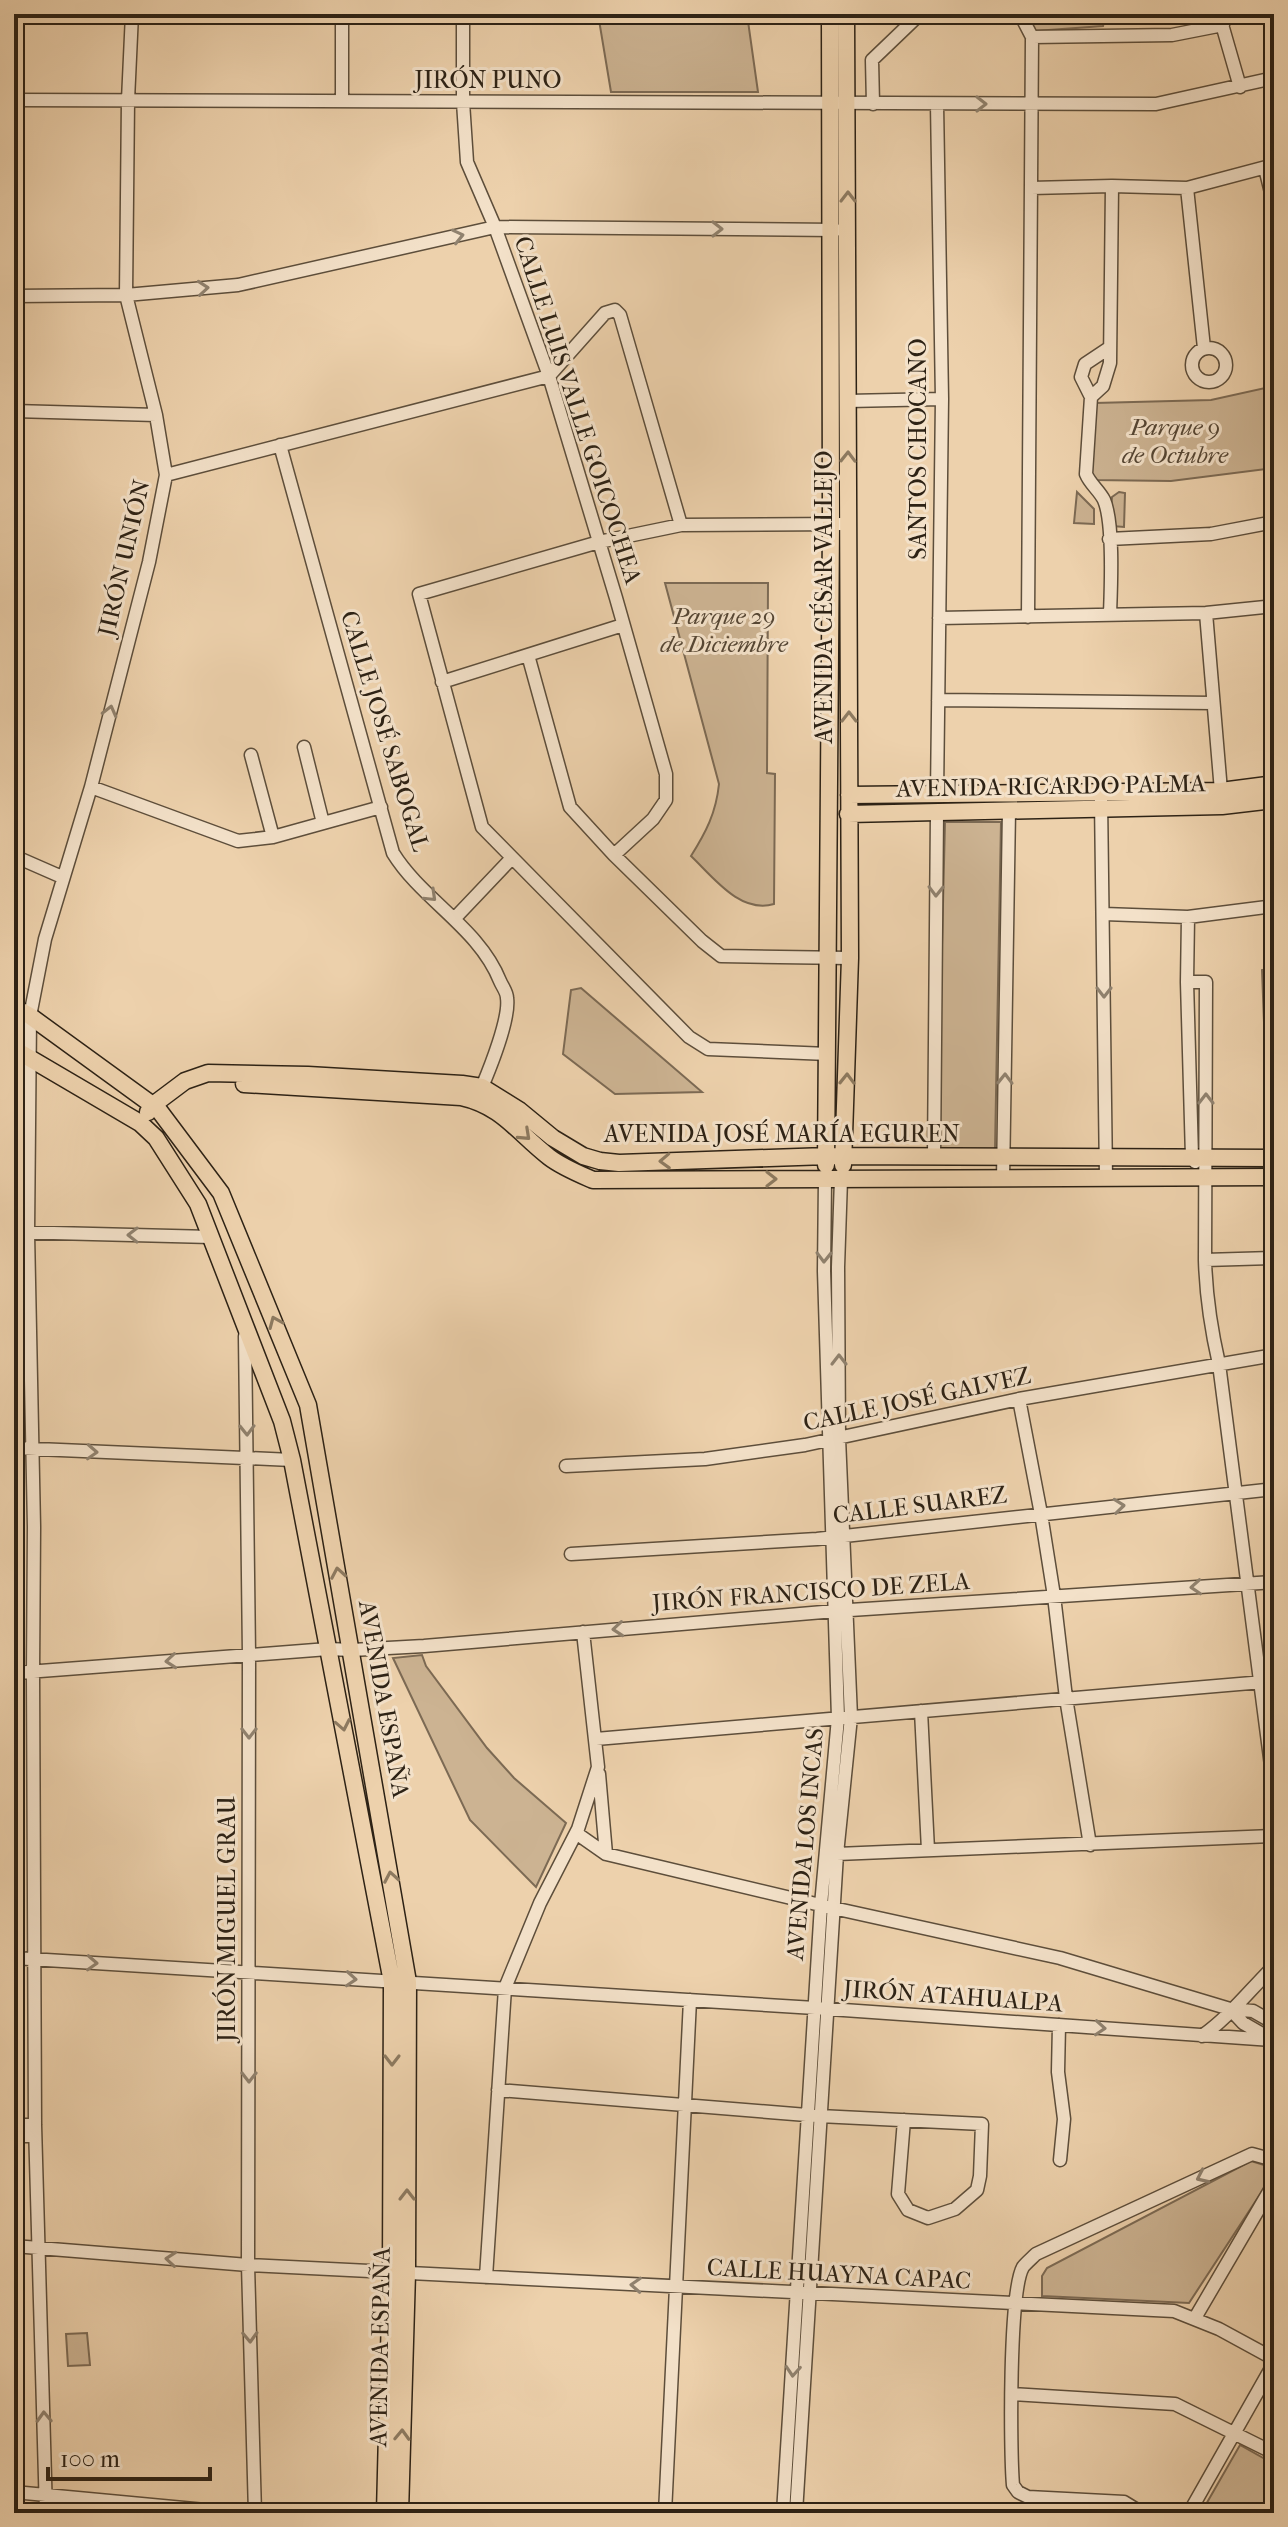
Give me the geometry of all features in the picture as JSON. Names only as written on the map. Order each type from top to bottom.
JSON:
[{"type":"main road","name":"AVENIDA CÉSAR VALLEJO","points":[[830,14],[838,55],[848,230],[848,401],[839,524],[829,796],[827,1156],[833,1179]]},
{"type":"main road","name":"AVENIDA CÉSAR VALLEJO","points":[[838,55],[846,14]]},
{"type":"main road","name":"AVENIDA CÉSAR VALLEJO","points":[[833,1179],[845,1157],[850,958],[849,795],[830,230],[839,104]]},
{"type":"main road","name":"AVENIDA RICARDO PALMA","points":[[848,814],[1009,810],[1274,784]]},
{"type":"main road","name":"AVENIDA RICARDO PALMA","points":[[849,795],[937,794],[1222,806],[1274,800]]},
{"type":"main road","name":"AVENIDA ESPAÑA","points":[[14,1007],[22,1019],[158,1109],[221,1193],[308,1405],[352,1650],[400,1982],[400,2513]]},
{"type":"main road","name":"AVENIDA ESPAÑA","points":[[22,1053],[144,1126],[156,1138],[198,1204],[282,1421],[400,1982]]},
{"type":"main road","name":"AVENIDA JOSÉ MARÍA EGUREN","points":[[144,1126],[185,1081],[220,1072],[482,1087],[583,1156],[619,1163],[827,1156],[1274,1158]]},
{"type":"main road","name":"AVENIDA JOSÉ MARÍA EGUREN","points":[[158,1109],[205,1083],[461,1097],[500,1112],[546,1155],[563,1167],[593,1180],[1274,1177]]},
{"type":"main road","points":[[198,1204],[201,1195],[212,1189],[221,1193]]},
{"type":"main road","name":"AVENIDA ESPAÑA","points":[[385,2513],[399,2272]]},
{"type":"street","name":"JIRÓN UNIÓN","points":[[46,2513],[35,2131],[35,1603],[22,1019],[91,787],[149,562],[166,475],[156,415],[126,295],[132,14]]},
{"type":"street","points":[[342,14],[342,101]]},
{"type":"street","name":"CALLE LUIS VALLE GOICOCHEA","points":[[463,14],[467,162],[495,227],[549,376],[666,774],[666,800],[653,819],[614,855]]},
{"type":"street","points":[[873,104],[872,60],[920,14]]},
{"type":"street","points":[[1021,14],[1032,37],[1028,617]]},
{"type":"street","points":[[1032,37],[1172,35],[1221,20],[1240,87]]},
{"type":"street","points":[[838,55],[872,60]]},
{"type":"street","name":"JIRÓN PUNO","points":[[14,100],[1156,104],[1274,78]]},
{"type":"street","name":"SANTOS CHOCANO","points":[[937,104],[942,399],[937,794]]},
{"type":"street","points":[[1031,188],[1187,188],[1269,166],[1274,205]]},
{"type":"street","points":[[1091,397],[1103,386],[1107,377],[1112,186]]},
{"type":"street","points":[[1187,188],[1204,348]]},
{"type":"street","points":[[14,296],[126,295],[238,285],[495,227],[848,230]]},
{"type":"street","points":[[166,475],[549,376],[605,313],[615,310],[620,315],[681,525]]},
{"type":"street","points":[[1109,348],[1093,358],[1081,377],[1091,397],[1086,474],[1105,503],[1110,614]]},
{"type":"street","points":[[848,401],[942,399]]},
{"type":"street","points":[[14,411],[156,415]]},
{"type":"street","name":"CALLE JOSÉ SABOGAL","points":[[280,445],[393,853],[404,870],[494,964],[508,999],[498,1047],[482,1087]]},
{"type":"street","points":[[1109,539],[1211,534],[1274,522]]},
{"type":"street","points":[[828,1054],[708,1049],[689,1037],[482,827],[419,594],[599,542],[681,525],[839,524]]},
{"type":"street","points":[[939,618],[1206,613],[1274,606]]},
{"type":"street","points":[[1206,613],[1221,791]]},
{"type":"street","points":[[442,682],[623,625]]},
{"type":"street","points":[[528,655],[570,807],[702,941],[721,956],[850,958]]},
{"type":"street","points":[[938,700],[1213,703]]},
{"type":"street","points":[[304,747],[323,823]]},
{"type":"street","points":[[251,755],[273,837]]},
{"type":"street","points":[[91,787],[238,841],[273,837],[381,807]]},
{"type":"street","name":"AVENIDA RICARDO PALMA","points":[[829,796],[849,795]]},
{"type":"street","points":[[1101,801],[1106,1178]]},
{"type":"street","points":[[1003,1179],[1009,810]]},
{"type":"street","points":[[934,1156],[937,813]]},
{"type":"street","name":"AVENIDA RICARDO PALMA","points":[[829,814],[848,814]]},
{"type":"street","points":[[14,856],[62,877]]},
{"type":"street","points":[[454,919],[511,859]]},
{"type":"street","points":[[1104,914],[1188,917],[1274,906]]},
{"type":"street","points":[[1188,917],[1187,982],[1206,982],[1199,1157],[1206,1177],[1205,1260],[1210,1323],[1219,1364],[1248,1584],[1267,1682],[1274,1789]]},
{"type":"street","name":"AVENIDA LOS INCAS","points":[[827,1906],[837,1854],[844,1718],[824,1271],[833,1179]]},
{"type":"street","points":[[14,1232],[211,1237]]},
{"type":"street","points":[[1205,1260],[1274,1258]]},
{"type":"street","name":"JIRÓN MIGUEL GRAU","points":[[245,1324],[249,1655],[248,2265],[255,2513]]},
{"type":"street","name":"CALLE JOSÉ GALVEZ","points":[[566,1466],[705,1459],[833,1439],[1019,1399],[1274,1355]]},
{"type":"street","points":[[1019,1399],[1041,1514],[1090,1845]]},
{"type":"street","points":[[14,1448],[292,1460]]},
{"type":"street","name":"CALLE SUAREZ","points":[[571,1554],[837,1537],[1274,1489]]},
{"type":"street","name":"JIRÓN FRANCISCO DE ZELA","points":[[14,1673],[328,1649],[424,1646],[841,1611],[1274,1582]]},
{"type":"street","points":[[583,1632],[606,1854]]},
{"type":"street","points":[[596,1739],[1267,1682]]},
{"type":"street","points":[[921,1711],[928,1850]]},
{"type":"street","name":"AVENIDA LOS INCAS","points":[[796,2513],[814,2116],[827,1906],[844,1718]]},
{"type":"street","points":[[486,2277],[505,1988],[540,1903],[576,1833],[598,1767]]},
{"type":"street","points":[[576,1833],[606,1854],[1060,1958],[1230,2009],[1253,2011],[1274,2023]]},
{"type":"street","points":[[837,1854],[1274,1836]]},
{"type":"street","name":"JIRÓN ATAHUALPA","points":[[14,1958],[821,2008],[1273,2041]]},
{"type":"street","points":[[1202,2036],[1219,2024],[1274,1966]]},
{"type":"street","points":[[665,2513],[690,2000]]},
{"type":"street","points":[[1230,2009],[1243,2023],[1273,2041]]},
{"type":"street","points":[[1059,2025],[1058,2072],[1064,2119],[1060,2160]]},
{"type":"street","points":[[498,2090],[814,2116],[904,2120],[982,2124],[977,2190],[955,2209],[928,2218],[908,2210],[898,2194],[904,2120]]},
{"type":"street","points":[[14,2125],[35,2131]]},
{"type":"street","points":[[14,2136],[35,2131]]},
{"type":"street","points":[[1142,2513],[1124,2502],[1028,2497],[1018,2492],[1013,2478],[1012,2394],[1015,2305],[1022,2268],[1036,2254],[1252,2154],[1274,2160]]},
{"type":"street","points":[[1195,2318],[1274,2183]]},
{"type":"street","name":"CALLE HUAYNA CAPAC","points":[[14,2246],[248,2265],[1174,2311],[1195,2318],[1274,2361]]},
{"type":"street","name":"AVENIDA LOS INCAS","points":[[783,2513],[804,2294]]},
{"type":"street","points":[[1189,2513],[1274,2361]]},
{"type":"street","points":[[1012,2394],[1175,2404],[1274,2453]]},
{"type":"street","points":[[14,2492],[237,2513]]},
{"type":"green space","points":[[598,14],[747,14],[758,92],[611,92]]},
{"type":"green space","points":[[1028,14],[1106,14],[1103,26],[1035,31]]},
{"type":"green space","name":"Parque 9 de Octubre","points":[[1274,386],[1274,468],[1171,481],[1093,480],[1095,403],[1211,400]]},
{"type":"green space","points":[[1077,492],[1094,509],[1094,524],[1074,523]]},
{"type":"green space","points":[[1119,492],[1125,493],[1124,527],[1110,523],[1112,497]]},
{"type":"green space","name":"Parque 29 de Diciembre","points":[[665,583],[768,583],[767,773],[775,774],[774,904],[762,906],[739,899],[691,856],[710,822],[719,784]]},
{"type":"green space","points":[[945,822],[1001,822],[995,1149],[937,1149]]},
{"type":"green space","points":[[1274,968],[1274,1101],[1267,1101],[1262,970]]},
{"type":"green space","points":[[581,988],[702,1092],[615,1094],[563,1054],[571,990]]},
{"type":"green space","points":[[14,1278],[20,1278],[24,1441],[14,1441]]},
{"type":"green space","points":[[422,1655],[426,1666],[487,1748],[514,1778],[566,1823],[536,1887],[470,1820],[393,1658]]},
{"type":"green space","points":[[1251,2161],[1274,2168],[1274,2173],[1189,2303],[1042,2296],[1042,2276],[1047,2268]]},
{"type":"green space","points":[[87,2333],[90,2365],[68,2366],[66,2334]]},
{"type":"green space","points":[[1240,2445],[1274,2464],[1274,2513],[1201,2513]]}]
